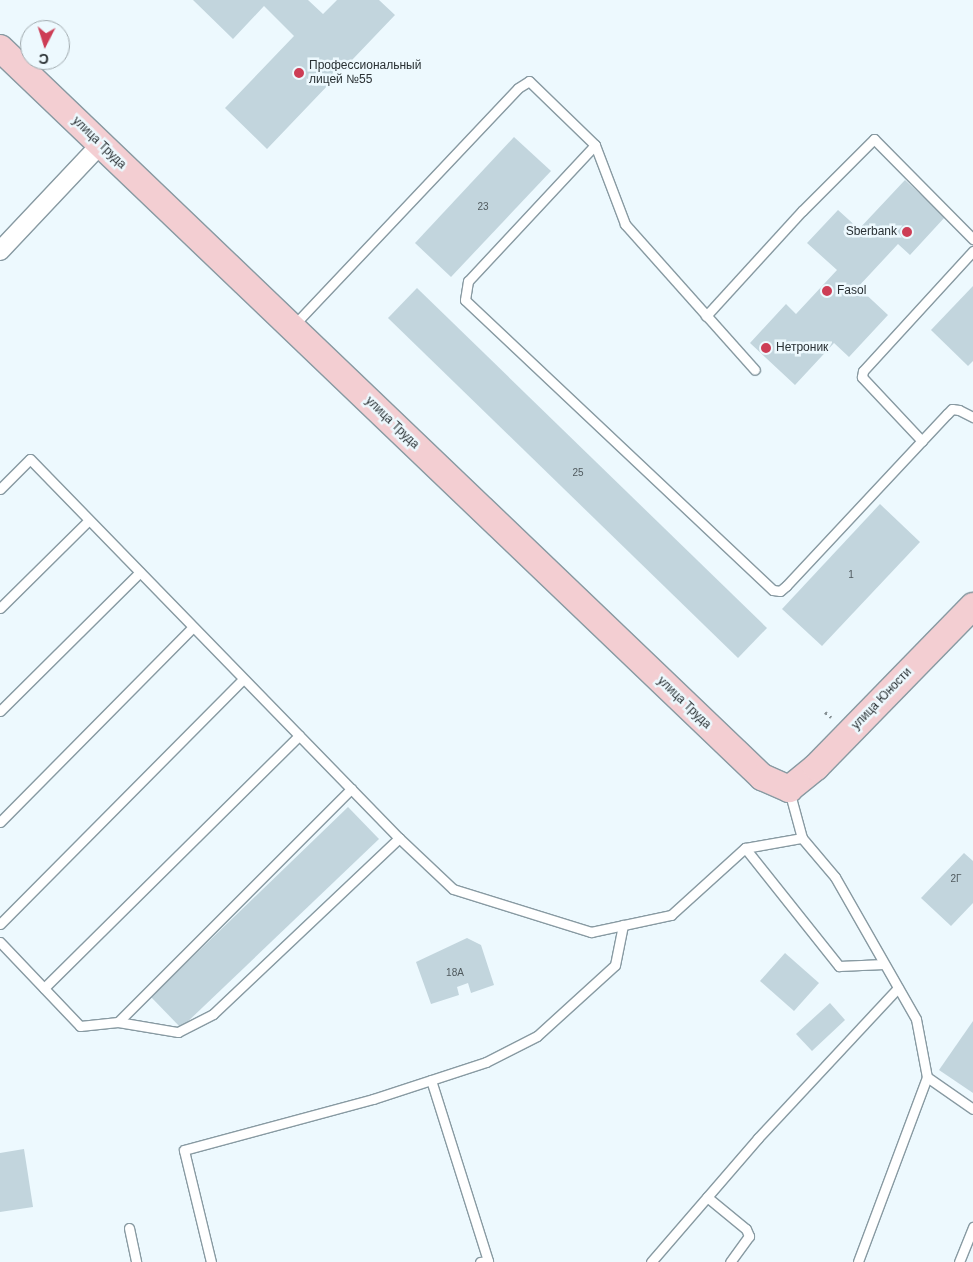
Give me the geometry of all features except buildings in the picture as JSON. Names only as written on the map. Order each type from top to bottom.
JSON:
[{"type":"street","name":"улица Труда","points":[[0,48],[762,777],[789,789]]},
{"type":"street","points":[[0,251],[101,144]]},
{"type":"street","name":"улица Юности","points":[[789,789],[816,767],[973,606]]},
{"type":"lane","points":[[292,328],[523,83],[534,84],[595,145],[625,224],[755,370]]},
{"type":"lane","points":[[706,316],[802,211],[874,139],[973,239]]},
{"type":"lane","points":[[595,145],[468,281],[464,300],[769,586],[780,591],[786,586],[952,409],[973,417]]},
{"type":"lane","points":[[922,441],[862,377],[863,371],[973,251]]},
{"type":"lane","points":[[0,488],[30,460],[399,838],[453,889],[591,932],[671,915],[744,848],[802,838]]},
{"type":"lane","points":[[0,608],[89,520]]},
{"type":"lane","points":[[0,711],[140,572]]},
{"type":"lane","points":[[0,822],[193,627]]},
{"type":"lane","points":[[0,924],[244,679]]},
{"type":"lane","points":[[44,988],[299,736]]},
{"type":"lane","points":[[118,1022],[351,789]]},
{"type":"lane","points":[[789,789],[802,838],[835,877],[916,1019],[927,1077],[858,1262]]},
{"type":"lane","points":[[0,942],[80,1026],[118,1022],[178,1032],[214,1014],[399,838]]},
{"type":"lane","points":[[744,848],[839,966],[884,964]]},
{"type":"lane","points":[[211,1262],[184,1150],[431,1080],[486,1062],[537,1036],[615,965],[623,925]]},
{"type":"lane","points":[[651,1262],[758,1138],[898,988]]},
{"type":"lane","points":[[927,1077],[973,1109]]},
{"type":"lane","points":[[431,1080],[486,1262]]},
{"type":"lane","points":[[707,1197],[746,1229],[749,1236],[730,1262]]},
{"type":"lane","points":[[959,1262],[973,1227]]},
{"type":"lane","points":[[129,1228],[136,1262]]},
{"type":"place","name":"Профессиональный лицей №55","points":[[299,73]]},
{"type":"place","name":"Sberbank","points":[[907,232]]},
{"type":"place","name":"Fasol","points":[[827,291]]},
{"type":"place","name":"Нетроник","points":[[766,348]]}]
